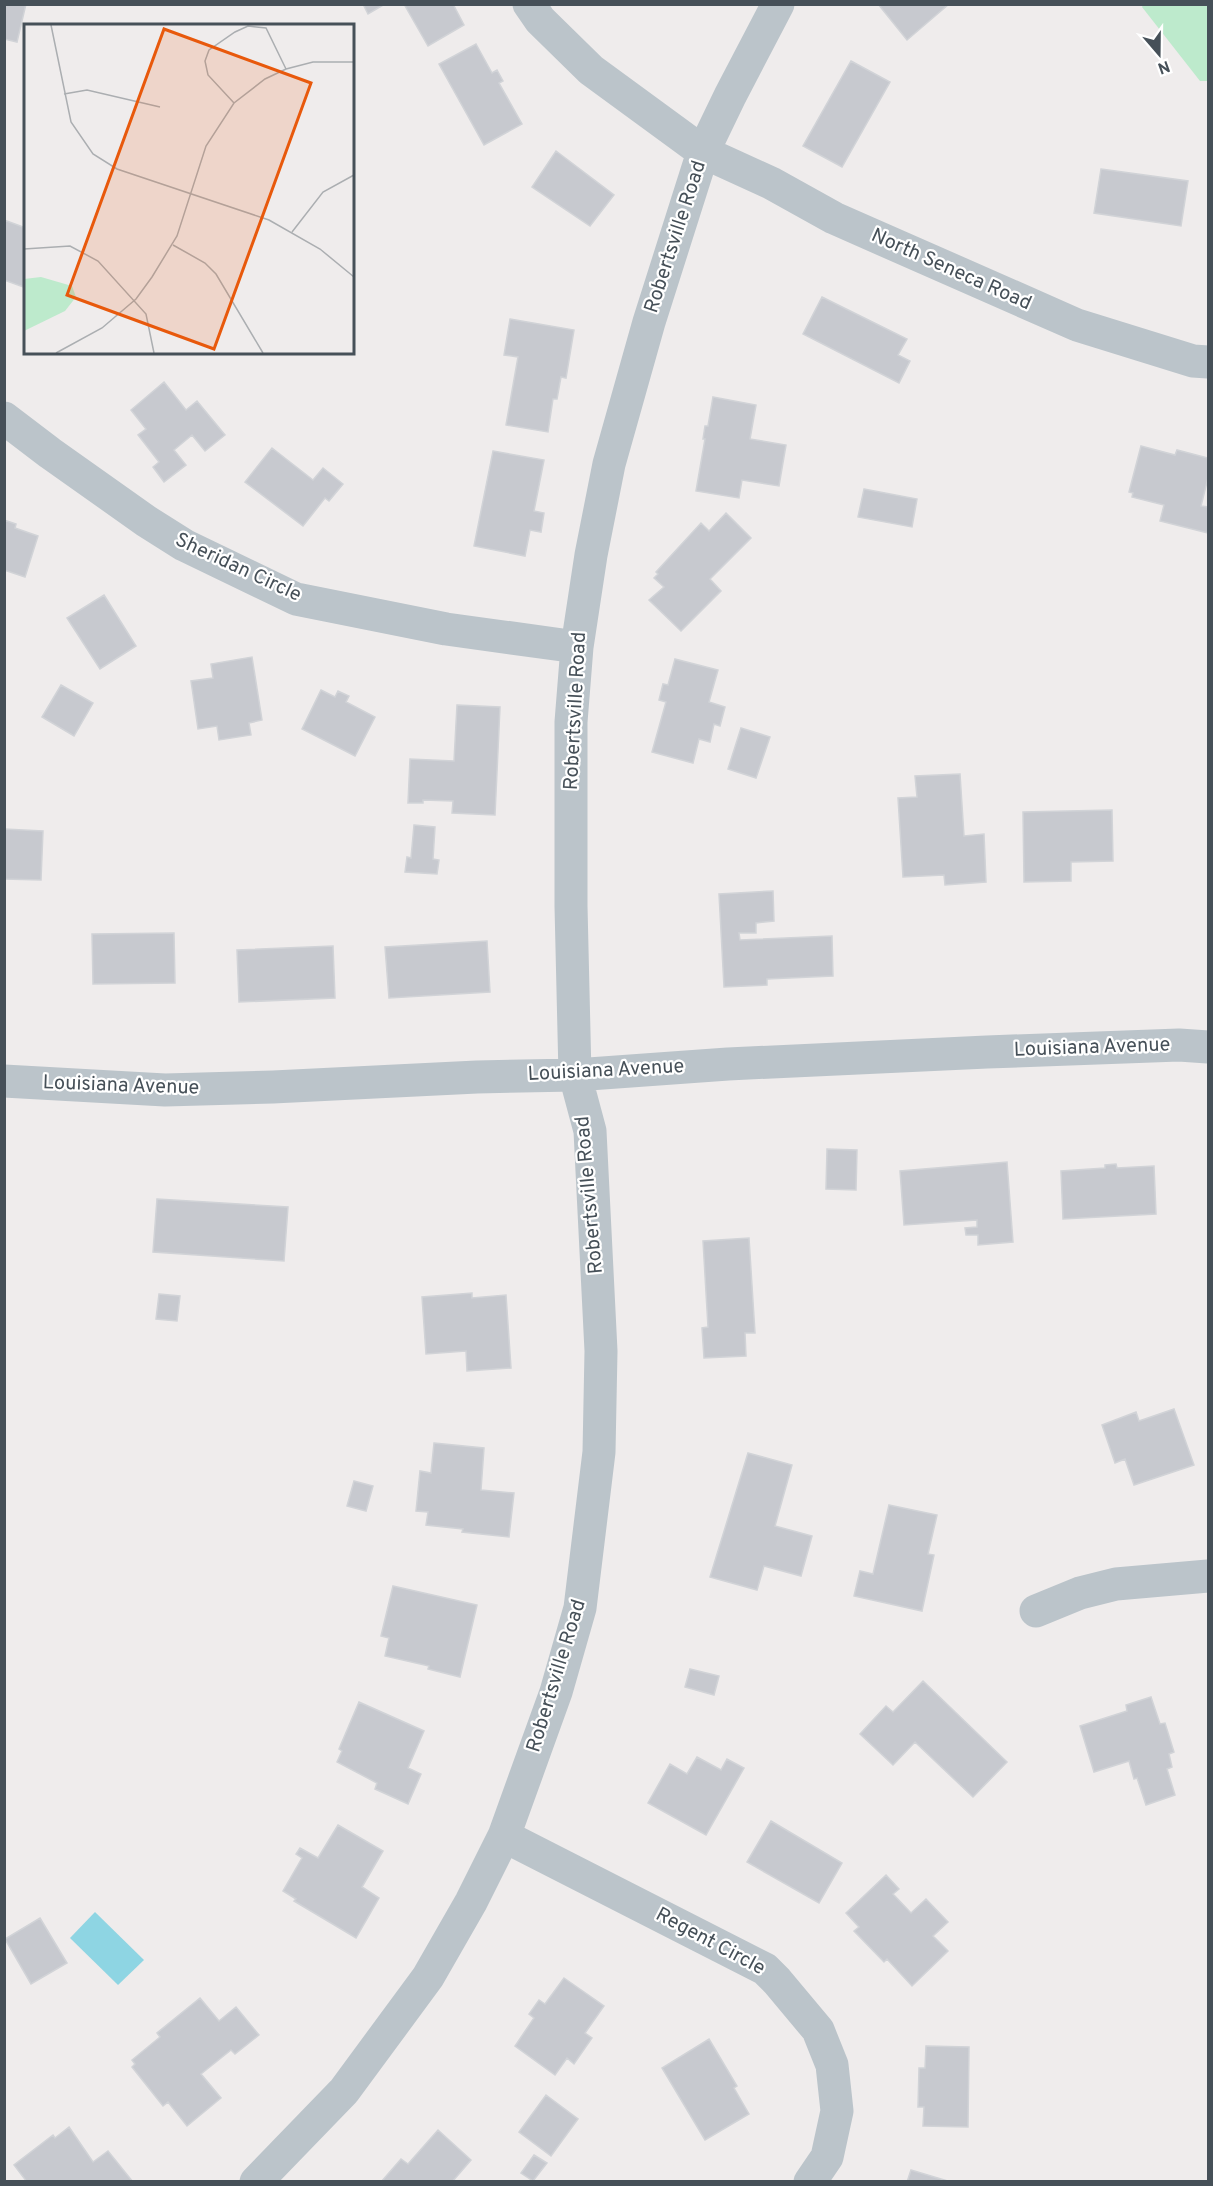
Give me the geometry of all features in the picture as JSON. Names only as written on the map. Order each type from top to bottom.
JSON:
[{"type":"street","name":"North Seneca Road","points":[[529,4],[540,20],[591,70],[704,152],[771,183],[834,218],[1077,325],[1192,361],[1209,362]]},
{"type":"street","name":"Robertsville Road","points":[[256,2181],[344,2091],[428,1977],[471,1902],[504,1836],[556,1692],[580,1608],[599,1452],[601,1351],[590,1131],[575,1075],[571,906],[571,722],[577,647],[591,555],[609,464],[639,356],[704,152],[778,4]]},
{"type":"street","name":"Sheridan Circle","points":[[4,418],[50,453],[184,545],[296,599],[446,629],[577,647]]},
{"type":"street","name":"Louisiana Avenue","points":[[4,1081],[165,1090],[575,1075],[728,1064],[987,1052],[1179,1045],[1209,1047]]},
{"type":"street","points":[[1036,1611],[1080,1593],[1116,1584],[1209,1576]]},
{"type":"street","name":"Regent Circle","points":[[504,1836],[765,1969],[777,1980],[818,2030],[832,2065],[837,2111],[827,2157],[810,2181]]},
{"type":"green space","points":[[1143,5],[1208,5],[1208,81],[1200,81],[1142,7]]},
{"type":"water","points":[[95,1912],[144,1960],[118,1985],[70,1938]]},
{"type":"building","points":[[4,4],[26,4],[17,42],[4,39]]},
{"type":"building","points":[[363,4],[385,4],[368,14]]},
{"type":"building","points":[[404,4],[453,4],[464,25],[428,46]]},
{"type":"building","points":[[878,4],[949,4],[907,40]]},
{"type":"building","points":[[476,44],[492,73],[497,70],[503,81],[499,83],[522,124],[484,145],[439,64]]},
{"type":"building","points":[[851,61],[890,82],[842,167],[803,146]]},
{"type":"building","points":[[556,151],[614,195],[590,226],[532,187]]},
{"type":"building","points":[[1101,169],[1188,181],[1181,226],[1094,213]]},
{"type":"building","points":[[4,220],[24,227],[24,287],[4,280]]},
{"type":"building","points":[[822,297],[907,339],[898,355],[910,361],[899,383],[803,334]]},
{"type":"building","points":[[510,319],[574,330],[566,378],[561,377],[557,399],[553,399],[548,432],[506,425],[518,357],[504,355]]},
{"type":"building","points":[[164,382],[186,410],[197,401],[225,435],[205,451],[192,435],[174,450],[186,465],[164,482],[153,467],[159,462],[138,435],[146,429],[131,410]]},
{"type":"building","points":[[713,397],[756,405],[750,439],[786,445],[779,486],[742,480],[739,498],[696,491],[705,426],[708,426]]},
{"type":"building","points":[[1141,446],[1175,455],[1177,450],[1208,458],[1208,478],[1201,506],[1208,507],[1208,533],[1160,521],[1164,505],[1132,497],[1133,493],[1129,492]]},
{"type":"building","points":[[272,448],[313,480],[323,468],[343,484],[329,501],[325,498],[303,526],[245,482]]},
{"type":"building","points":[[493,451],[544,460],[534,511],[544,513],[541,532],[530,530],[525,556],[474,546]]},
{"type":"building","points":[[864,489],[917,499],[912,527],[858,517]]},
{"type":"building","points":[[726,513],[751,538],[710,579],[721,591],[681,631],[649,600],[664,587],[654,578],[658,574],[656,572],[701,523],[709,531]]},
{"type":"building","points":[[4,520],[16,524],[15,528],[38,536],[25,577],[4,570]]},
{"type":"building","points":[[104,595],[136,646],[100,669],[67,618]]},
{"type":"building","points":[[252,657],[262,720],[249,723],[251,735],[219,740],[217,726],[198,729],[191,681],[213,678],[211,664]]},
{"type":"building","points":[[675,659],[718,670],[709,702],[725,707],[720,726],[714,724],[710,742],[699,739],[693,763],[652,752],[666,702],[659,700],[663,684],[668,685]]},
{"type":"building","points":[[61,685],[93,703],[74,736],[42,717]]},
{"type":"building","points":[[321,690],[335,697],[338,691],[349,696],[346,702],[375,717],[355,756],[302,729]]},
{"type":"building","points":[[457,705],[500,707],[495,815],[452,813],[453,801],[423,800],[423,803],[408,803],[410,759],[454,761]]},
{"type":"building","points":[[741,728],[770,737],[756,778],[728,769]]},
{"type":"building","points":[[960,774],[964,836],[984,834],[986,882],[945,885],[944,875],[903,877],[898,798],[917,797],[915,776]]},
{"type":"building","points":[[1112,810],[1113,861],[1071,862],[1071,881],[1024,882],[1023,812]]},
{"type":"building","points":[[414,825],[435,827],[433,859],[439,860],[437,874],[405,872],[407,857],[411,858]]},
{"type":"building","points":[[4,829],[43,831],[41,880],[4,879]]},
{"type":"building","points":[[773,891],[774,921],[756,923],[756,933],[739,933],[740,940],[832,936],[833,976],[767,979],[767,985],[724,987],[719,894]]},
{"type":"building","points":[[174,933],[175,983],[93,984],[92,934]]},
{"type":"building","points":[[487,941],[490,992],[389,998],[385,947]]},
{"type":"building","points":[[333,946],[335,998],[239,1002],[237,950]]},
{"type":"building","points":[[827,1149],[857,1150],[856,1190],[826,1189]]},
{"type":"building","points":[[1007,1162],[1013,1242],[978,1245],[978,1235],[966,1235],[965,1228],[977,1227],[977,1220],[904,1225],[900,1171]]},
{"type":"building","points":[[1116,1164],[1117,1168],[1154,1166],[1156,1214],[1063,1219],[1061,1171],[1105,1168],[1105,1165]]},
{"type":"building","points":[[157,1199],[288,1207],[284,1261],[153,1252]]},
{"type":"building","points":[[749,1238],[755,1333],[745,1333],[746,1356],[704,1358],[702,1328],[708,1327],[703,1241]]},
{"type":"building","points":[[472,1293],[472,1298],[506,1295],[511,1368],[467,1371],[466,1351],[426,1354],[422,1297]]},
{"type":"building","points":[[159,1294],[180,1296],[177,1321],[156,1319]]},
{"type":"building","points":[[1174,1409],[1194,1465],[1134,1485],[1125,1459],[1115,1463],[1102,1425],[1136,1412],[1139,1421]]},
{"type":"building","points":[[434,1443],[484,1448],[481,1490],[514,1493],[509,1537],[426,1525],[428,1512],[416,1511],[420,1471],[431,1473]]},
{"type":"building","points":[[748,1453],[792,1465],[775,1526],[812,1536],[801,1576],[764,1566],[757,1590],[710,1577]]},
{"type":"building","points":[[354,1481],[373,1486],[366,1511],[347,1506]]},
{"type":"building","points":[[889,1505],[937,1515],[928,1554],[934,1555],[922,1611],[854,1596],[860,1571],[873,1574]]},
{"type":"building","points":[[393,1586],[477,1605],[460,1677],[428,1669],[429,1666],[385,1656],[389,1638],[381,1636]]},
{"type":"building","points":[[690,1669],[719,1676],[714,1695],[685,1687]]},
{"type":"building","points":[[923,1681],[1007,1762],[973,1797],[915,1742],[893,1765],[860,1734],[886,1706],[893,1712]]},
{"type":"building","points":[[1151,1697],[1160,1724],[1165,1723],[1174,1752],[1169,1754],[1172,1767],[1167,1769],[1175,1795],[1146,1805],[1137,1778],[1134,1779],[1129,1761],[1094,1772],[1080,1726],[1127,1711],[1126,1705]]},
{"type":"building","points":[[359,1702],[424,1731],[408,1768],[421,1774],[408,1804],[375,1789],[377,1783],[337,1762],[342,1751],[339,1749]]},
{"type":"building","points":[[697,1757],[721,1770],[727,1759],[744,1768],[706,1835],[648,1803],[670,1764],[687,1774]]},
{"type":"building","points":[[771,1821],[842,1863],[819,1903],[747,1862]]},
{"type":"building","points":[[338,1825],[383,1851],[362,1887],[379,1898],[356,1938],[294,1901],[296,1899],[283,1891],[302,1858],[296,1854],[300,1848],[318,1858]]},
{"type":"building","points":[[886,1875],[899,1889],[893,1894],[911,1913],[926,1899],[948,1922],[933,1936],[948,1951],[912,1986],[887,1959],[884,1962],[854,1931],[859,1927],[846,1913]]},
{"type":"building","points":[[40,1918],[67,1963],[31,1984],[5,1939]]},
{"type":"building","points":[[564,1978],[604,2006],[585,2033],[592,2038],[574,2064],[567,2058],[555,2075],[515,2046],[534,2018],[529,2014],[539,2000],[545,2004]]},
{"type":"building","points":[[200,1998],[219,2021],[236,2007],[259,2035],[235,2054],[231,2050],[201,2074],[221,2098],[187,2126],[168,2102],[163,2106],[132,2067],[135,2064],[132,2060],[160,2037],[157,2033]]},
{"type":"building","points":[[709,2039],[737,2086],[734,2088],[749,2114],[705,2140],[662,2068]]},
{"type":"building","points":[[926,2046],[969,2047],[968,2127],[923,2126],[924,2107],[918,2107],[919,2068],[925,2068]]},
{"type":"building","points":[[546,2095],[578,2119],[551,2156],[519,2132]]},
{"type":"building","points":[[69,2127],[93,2162],[108,2151],[133,2182],[27,2182],[14,2165],[53,2135],[55,2138]]},
{"type":"building","points":[[438,2130],[471,2160],[452,2182],[381,2182],[401,2159],[408,2164]]},
{"type":"building","points":[[534,2155],[547,2163],[533,2181],[521,2173]]},
{"type":"building","points":[[911,2170],[951,2182],[907,2182]]}]
